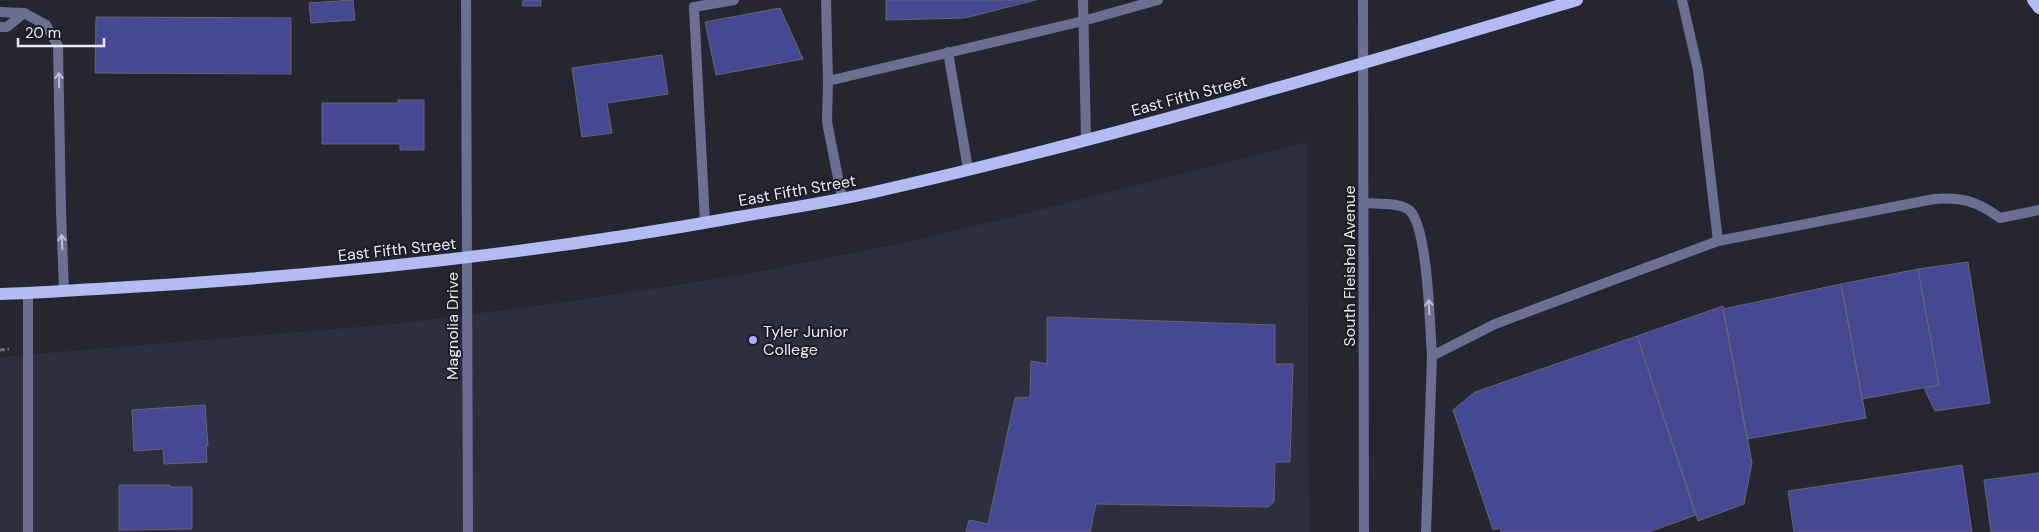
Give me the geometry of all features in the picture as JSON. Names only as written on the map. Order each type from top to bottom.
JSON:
[{"type":"main road","name":"East Fifth Street","points":[[0,294],[232,281],[350,271],[467,258],[705,223],[880,191],[1086,139],[1364,63],[1577,0]]},
{"type":"main road","points":[[2033,0],[2039,8]]},
{"type":"street","name":"Magnolia Drive","points":[[466,0],[468,532]]},
{"type":"street","points":[[705,223],[694,7],[734,0]]},
{"type":"street","points":[[826,0],[827,122],[842,198]]},
{"type":"street","points":[[1083,0],[1086,139]]},
{"type":"street","points":[[828,80],[1083,21],[1158,0]]},
{"type":"street","name":"South Fleishel Avenue","points":[[1363,0],[1364,532]]},
{"type":"street","points":[[1682,0],[1698,70],[1718,241]]},
{"type":"street","points":[[0,12],[24,13],[46,25],[58,46],[64,291]]},
{"type":"street","points":[[0,27],[7,27],[24,13]]},
{"type":"street","points":[[948,52],[968,169]]},
{"type":"street","points":[[1432,356],[1495,324],[1718,241],[1934,199],[1954,198],[1975,202],[2000,218],[2039,210]]},
{"type":"street","points":[[1364,203],[1403,207],[1410,210],[1419,230],[1429,296],[1432,356],[1426,532]]},
{"type":"street","points":[[28,293],[28,532]]},
{"type":"shaded area","name":"Tyler Junior College","points":[[1307,142],[1309,532],[0,532],[0,357],[395,324],[558,303],[742,275],[916,240]]},
{"type":"building","points":[[353,0],[355,20],[311,23],[309,3]]},
{"type":"building","points":[[523,0],[541,0],[541,6],[522,6]]},
{"type":"building","points":[[886,0],[1036,0],[965,18],[886,20]]},
{"type":"building","points":[[780,8],[803,59],[716,75],[705,22]]},
{"type":"building","points":[[96,17],[291,18],[291,74],[95,73]]},
{"type":"building","points":[[662,55],[668,94],[607,103],[612,133],[582,137],[572,68]]},
{"type":"building","points":[[398,100],[424,100],[424,150],[400,150],[400,144],[322,144],[322,103],[398,103]]},
{"type":"building","points":[[1968,262],[1990,403],[1935,411],[1924,388],[1939,385],[1918,269]]},
{"type":"building","points":[[1918,269],[1939,385],[1862,399],[1841,284]]},
{"type":"building","points":[[1841,284],[1866,418],[1747,439],[1723,309]]},
{"type":"building","points":[[1723,306],[1752,463],[1744,504],[1698,521],[1637,336]]},
{"type":"building","points":[[1047,317],[1275,325],[1275,364],[1293,364],[1290,462],[1275,462],[1274,502],[1268,507],[1096,504],[1090,532],[966,532],[969,520],[988,524],[1015,398],[1030,397],[1031,361],[1047,364]]},
{"type":"building","points":[[1637,336],[1696,515],[1649,532],[1501,532],[1500,528],[1493,530],[1453,410],[1475,392]]},
{"type":"building","points":[[205,405],[208,446],[206,446],[207,462],[164,464],[163,449],[134,451],[132,410]]},
{"type":"building","points":[[1962,465],[1972,532],[1794,532],[1788,491]]},
{"type":"building","points":[[2039,473],[2039,532],[1991,532],[1984,480]]},
{"type":"building","points":[[119,485],[192,487],[192,529],[119,530]]},
{"type":"place","name":"Tyler Junior College","points":[[753,340]]}]
